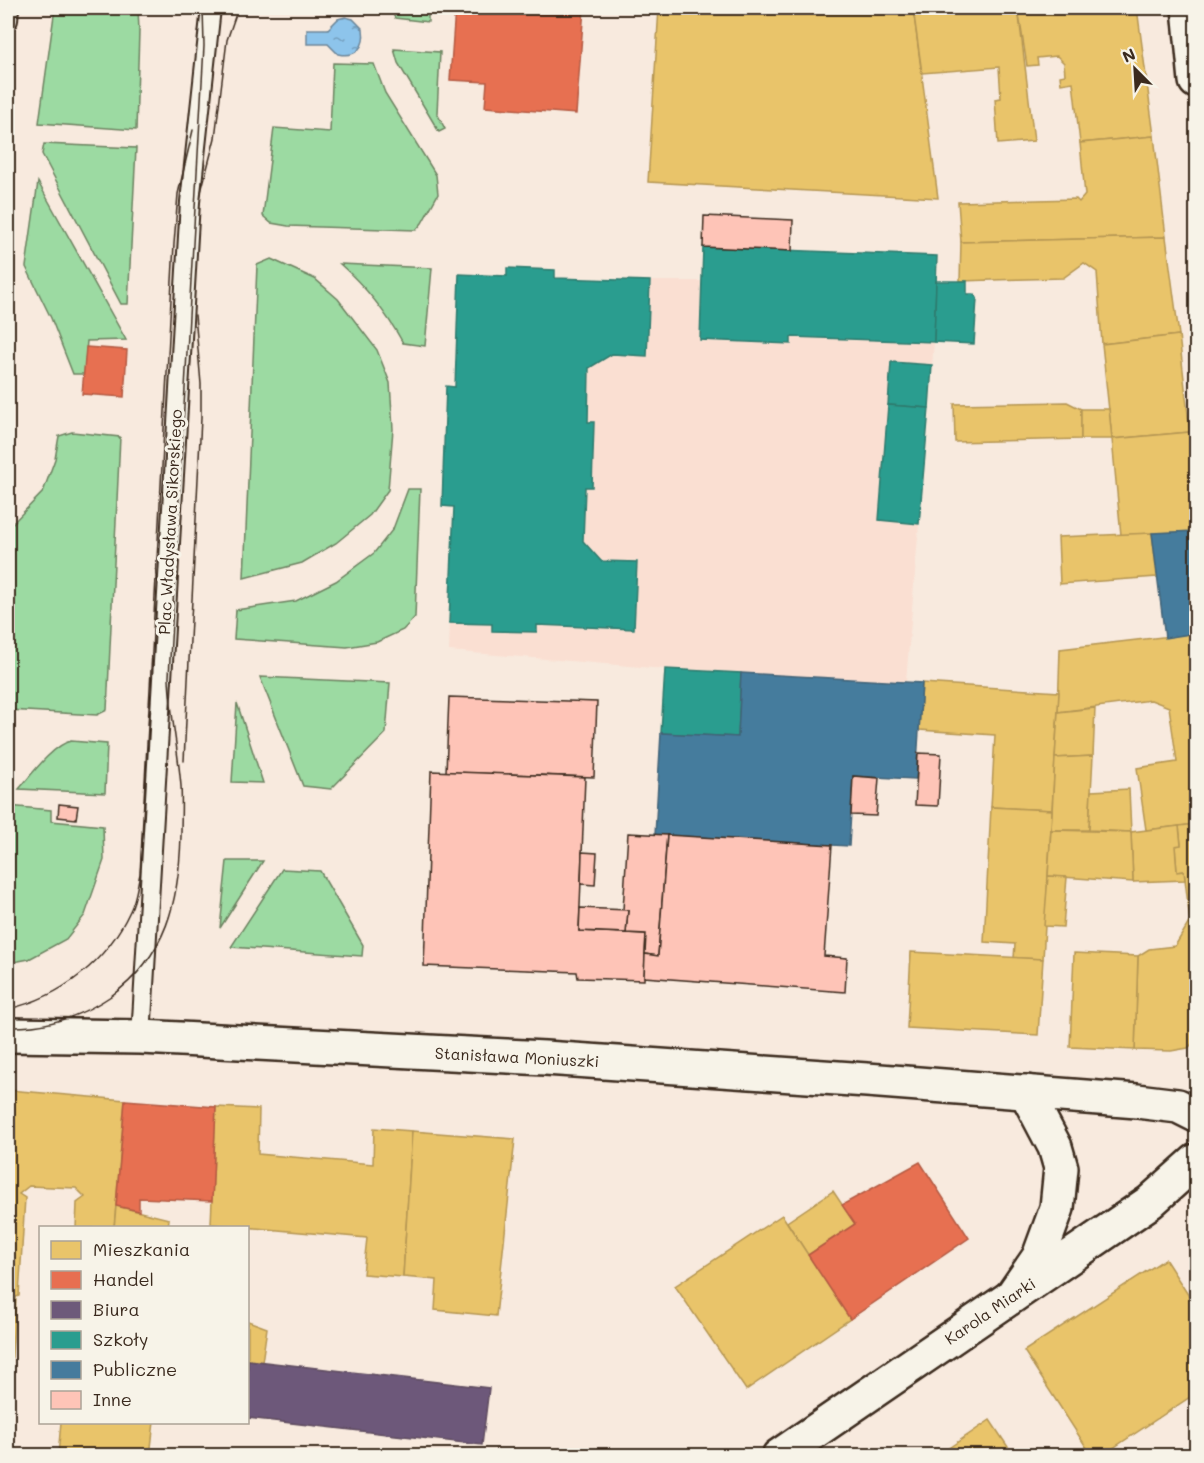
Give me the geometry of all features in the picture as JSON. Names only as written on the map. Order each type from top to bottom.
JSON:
[{"type":"street","points":[[1189,8],[1197,81]]},
{"type":"street","name":"Stanisława Moniuszki","points":[[8,1035],[141,1037],[545,1058],[1160,1103],[1178,1106],[1197,1115]]},
{"type":"street","points":[[1012,1296],[1039,1257],[1057,1208],[1060,1168],[1055,1147],[1026,1092]]},
{"type":"street","name":"Karola Miarki","points":[[779,1455],[1150,1202],[1197,1161]]},
{"type":"lane","points":[[8,20],[9,8]]},
{"type":"lane","name":"Plac Władysława Sikorskiego","points":[[141,1037],[190,202],[211,8]]},
{"type":"shaded area","points":[[507,268],[555,270],[555,278],[702,281],[700,340],[790,344],[791,337],[934,342],[906,682],[665,669],[449,651],[454,507],[442,506],[446,386],[455,387],[507,276]]},
{"type":"green space","points":[[55,8],[138,8],[136,130],[39,123]]},
{"type":"green space","points":[[390,8],[428,8],[428,22],[395,18]]},
{"type":"green space","points":[[394,49],[440,52],[437,113],[445,129],[439,132],[398,63]]},
{"type":"green space","points":[[333,63],[374,64],[385,93],[436,175],[438,194],[416,230],[288,226],[271,223],[263,216],[274,128],[330,132]]},
{"type":"green space","points":[[44,144],[136,148],[128,304],[121,304],[42,154]]},
{"type":"green space","points":[[38,182],[126,340],[87,341],[84,374],[73,374],[51,318],[26,267]]},
{"type":"green space","points":[[271,259],[315,279],[338,299],[377,350],[390,383],[393,429],[388,490],[370,515],[336,543],[302,563],[244,578],[257,265]]},
{"type":"green space","points":[[340,264],[432,268],[425,346],[403,343],[375,300]]},
{"type":"green space","points":[[72,432],[120,437],[107,710],[97,715],[8,710],[8,528],[43,492],[55,459],[59,436]]},
{"type":"green space","points":[[408,489],[420,489],[415,617],[403,630],[377,642],[347,647],[234,639],[236,610],[296,601],[336,581],[374,553],[393,529]]},
{"type":"green space","points":[[260,677],[390,683],[386,733],[331,789],[303,786]]},
{"type":"green space","points":[[237,703],[263,783],[232,782]]},
{"type":"green space","points":[[71,741],[107,744],[105,793],[19,789],[50,754],[64,743]]},
{"type":"green space","points":[[8,806],[51,810],[51,821],[103,826],[104,860],[85,915],[66,939],[29,959],[8,963]]},
{"type":"green space","points":[[227,861],[263,861],[220,928]]},
{"type":"green space","points":[[282,869],[320,871],[363,945],[362,956],[231,947]]},
{"type":"water","points":[[345,17],[353,19],[363,29],[363,41],[355,53],[338,54],[328,44],[307,44],[307,29],[328,29],[338,19]]},
{"type":"building: Mieszkania","points":[[659,8],[913,8],[938,198],[648,182]]},
{"type":"building: Mieszkania","points":[[913,8],[1018,8],[1034,141],[998,144],[995,99],[1001,98],[999,67],[922,73]]},
{"type":"building: Mieszkania","points":[[1018,8],[1137,8],[1154,136],[1080,143],[1073,82],[1061,84],[1060,76],[1065,75],[1064,63],[1057,56],[1037,58],[1038,65],[1027,66]]},
{"type":"building: Mieszkania","points":[[1154,136],[1166,237],[961,242],[958,202],[1076,199],[1079,202],[1085,195],[1080,143]]},
{"type":"building: Mieszkania","points":[[1166,237],[1179,335],[1102,344],[1097,272],[1084,263],[1063,278],[960,281],[961,242]]},
{"type":"building: Mieszkania","points":[[1179,335],[1190,432],[1112,439],[1102,344]]},
{"type":"building: Mieszkania","points":[[1067,402],[1081,409],[1081,439],[955,442],[954,404]]},
{"type":"building: Mieszkania","points":[[1081,409],[1109,409],[1112,439],[1081,439]]},
{"type":"building: Mieszkania","points":[[1190,432],[1196,490],[1196,531],[1121,535],[1112,439]]},
{"type":"building: Mieszkania","points":[[1152,533],[1157,577],[1060,584],[1058,537]]},
{"type":"building: Mieszkania","points":[[1196,633],[1196,824],[1146,830],[1137,768],[1177,762],[1169,707],[1151,700],[1058,712],[1060,649]]},
{"type":"building: Mieszkania","points":[[922,683],[1059,692],[1052,810],[991,807],[995,735],[919,730]]},
{"type":"building: Mieszkania","points":[[1095,708],[1093,756],[1055,758],[1058,712]]},
{"type":"building: Mieszkania","points":[[1093,756],[1089,830],[1051,830],[1055,758]]},
{"type":"building: Mieszkania","points":[[1129,789],[1131,832],[1089,830],[1091,791]]},
{"type":"building: Mieszkania","points":[[991,807],[1052,810],[1043,959],[1014,958],[1015,944],[984,942]]},
{"type":"building: Mieszkania","points":[[1196,824],[1196,1040],[1188,1048],[1171,1051],[1135,1050],[1138,956],[1149,949],[1175,946],[1190,921],[1184,871],[1177,872],[1175,846],[1181,845],[1179,826]]},
{"type":"building: Mieszkania","points":[[1179,826],[1181,845],[1175,846],[1177,872],[1184,871],[1185,880],[1133,882],[1131,832]]},
{"type":"building: Mieszkania","points":[[1051,830],[1131,832],[1133,882],[1048,876]]},
{"type":"building: Mieszkania","points":[[1048,876],[1067,877],[1063,927],[1044,926]]},
{"type":"building: Mieszkania","points":[[911,952],[1043,959],[1038,1035],[907,1028]]},
{"type":"building: Mieszkania","points":[[1074,953],[1138,956],[1135,1050],[1070,1047]]},
{"type":"building: Mieszkania","points":[[8,1090],[125,1100],[114,1226],[76,1226],[77,1203],[85,1197],[76,1188],[29,1186],[19,1194],[25,1198],[19,1296],[8,1296]]},
{"type":"building: Mieszkania","points":[[216,1107],[259,1109],[258,1154],[373,1164],[374,1128],[412,1131],[403,1277],[363,1274],[367,1238],[211,1224]]},
{"type":"building: Mieszkania","points":[[412,1131],[515,1139],[496,1316],[435,1310],[437,1280],[403,1277]]},
{"type":"building: Mieszkania","points":[[833,1191],[855,1224],[808,1255],[787,1222]]},
{"type":"building: Mieszkania","points":[[116,1206],[169,1219],[168,1226],[114,1226]]},
{"type":"building: Mieszkania","points":[[782,1215],[850,1319],[746,1390],[675,1286]]},
{"type":"building: Mieszkania","points":[[1165,1259],[1196,1307],[1196,1393],[1101,1456],[1092,1456],[1024,1351]]},
{"type":"building: Mieszkania","points":[[8,1296],[16,1297],[8,1412]]},
{"type":"building: Mieszkania","points":[[249,1321],[267,1328],[262,1362],[249,1360]]},
{"type":"building: Mieszkania","points":[[990,1420],[1014,1456],[937,1456]]},
{"type":"building: Mieszkania","points":[[61,1424],[154,1424],[150,1456],[58,1456]]},
{"type":"building: Handel","points":[[493,8],[584,8],[576,114],[485,107],[487,82],[450,80],[455,9],[492,11]]},
{"type":"building: Handel","points":[[86,347],[127,350],[124,397],[82,394]]},
{"type":"building: Handel","points":[[125,1100],[216,1107],[212,1201],[139,1198],[139,1211],[116,1206]]},
{"type":"building: Handel","points":[[920,1162],[969,1238],[850,1319],[808,1255],[855,1224],[842,1205]]},
{"type":"building: Biura","points":[[249,1360],[489,1388],[482,1445],[249,1418]]},
{"type":"building: Szkoły","points":[[703,247],[937,256],[934,342],[791,337],[791,344],[700,340]]},
{"type":"building: Szkoły","points":[[507,268],[555,270],[555,278],[650,281],[647,356],[612,354],[589,368],[588,422],[594,422],[592,487],[585,487],[583,541],[601,561],[637,562],[634,629],[537,625],[537,632],[492,631],[492,624],[449,623],[454,507],[442,506],[446,386],[455,387],[459,274],[507,276]]},
{"type":"building: Szkoły","points":[[936,281],[967,281],[967,294],[973,294],[977,298],[974,344],[934,342]]},
{"type":"building: Szkoły","points":[[891,362],[932,365],[929,408],[888,405]]},
{"type":"building: Szkoły","points":[[888,405],[929,408],[919,524],[879,520]]},
{"type":"building: Szkoły","points":[[665,669],[741,673],[738,737],[661,733]]},
{"type":"building: Publiczne","points":[[1196,531],[1196,633],[1165,638],[1152,533]]},
{"type":"building: Publiczne","points":[[741,673],[922,683],[916,779],[853,776],[849,846],[655,835],[661,733],[738,737]]},
{"type":"building: Inne","points":[[704,216],[793,220],[792,251],[703,247]]},
{"type":"building: Inne","points":[[449,697],[597,702],[594,777],[446,772]]},
{"type":"building: Inne","points":[[918,753],[941,754],[938,806],[915,805]]},
{"type":"building: Inne","points":[[431,771],[585,777],[579,931],[646,934],[644,980],[578,978],[577,972],[424,966]]},
{"type":"building: Inne","points":[[853,776],[879,778],[876,816],[851,815]]},
{"type":"building: Inne","points":[[59,804],[78,806],[76,819],[58,817]]},
{"type":"building: Inne","points":[[628,833],[667,835],[658,956],[645,954],[646,934],[626,933],[628,910],[623,910]]},
{"type":"building: Inne","points":[[667,835],[832,845],[824,956],[847,958],[845,992],[644,977],[645,954],[658,956]]},
{"type":"building: Inne","points":[[582,852],[597,853],[595,885],[581,884]]},
{"type":"building: Inne","points":[[580,908],[628,910],[626,933],[579,931]]},
{"type":"tram line","points":[[8,1027],[35,1026],[62,1020],[87,1010],[111,996],[145,963],[157,945],[173,905],[180,860],[181,792],[169,677],[204,46],[203,8]]},
{"type":"tram line","points":[[201,192],[215,138],[227,40],[238,8]]},
{"type":"tram line","points":[[8,1009],[47,996],[81,974],[96,961],[109,946],[132,907],[140,874],[174,244],[178,194],[193,130]]},
{"type":"tram line","points":[[184,761],[201,418],[201,384],[195,315]]}]
